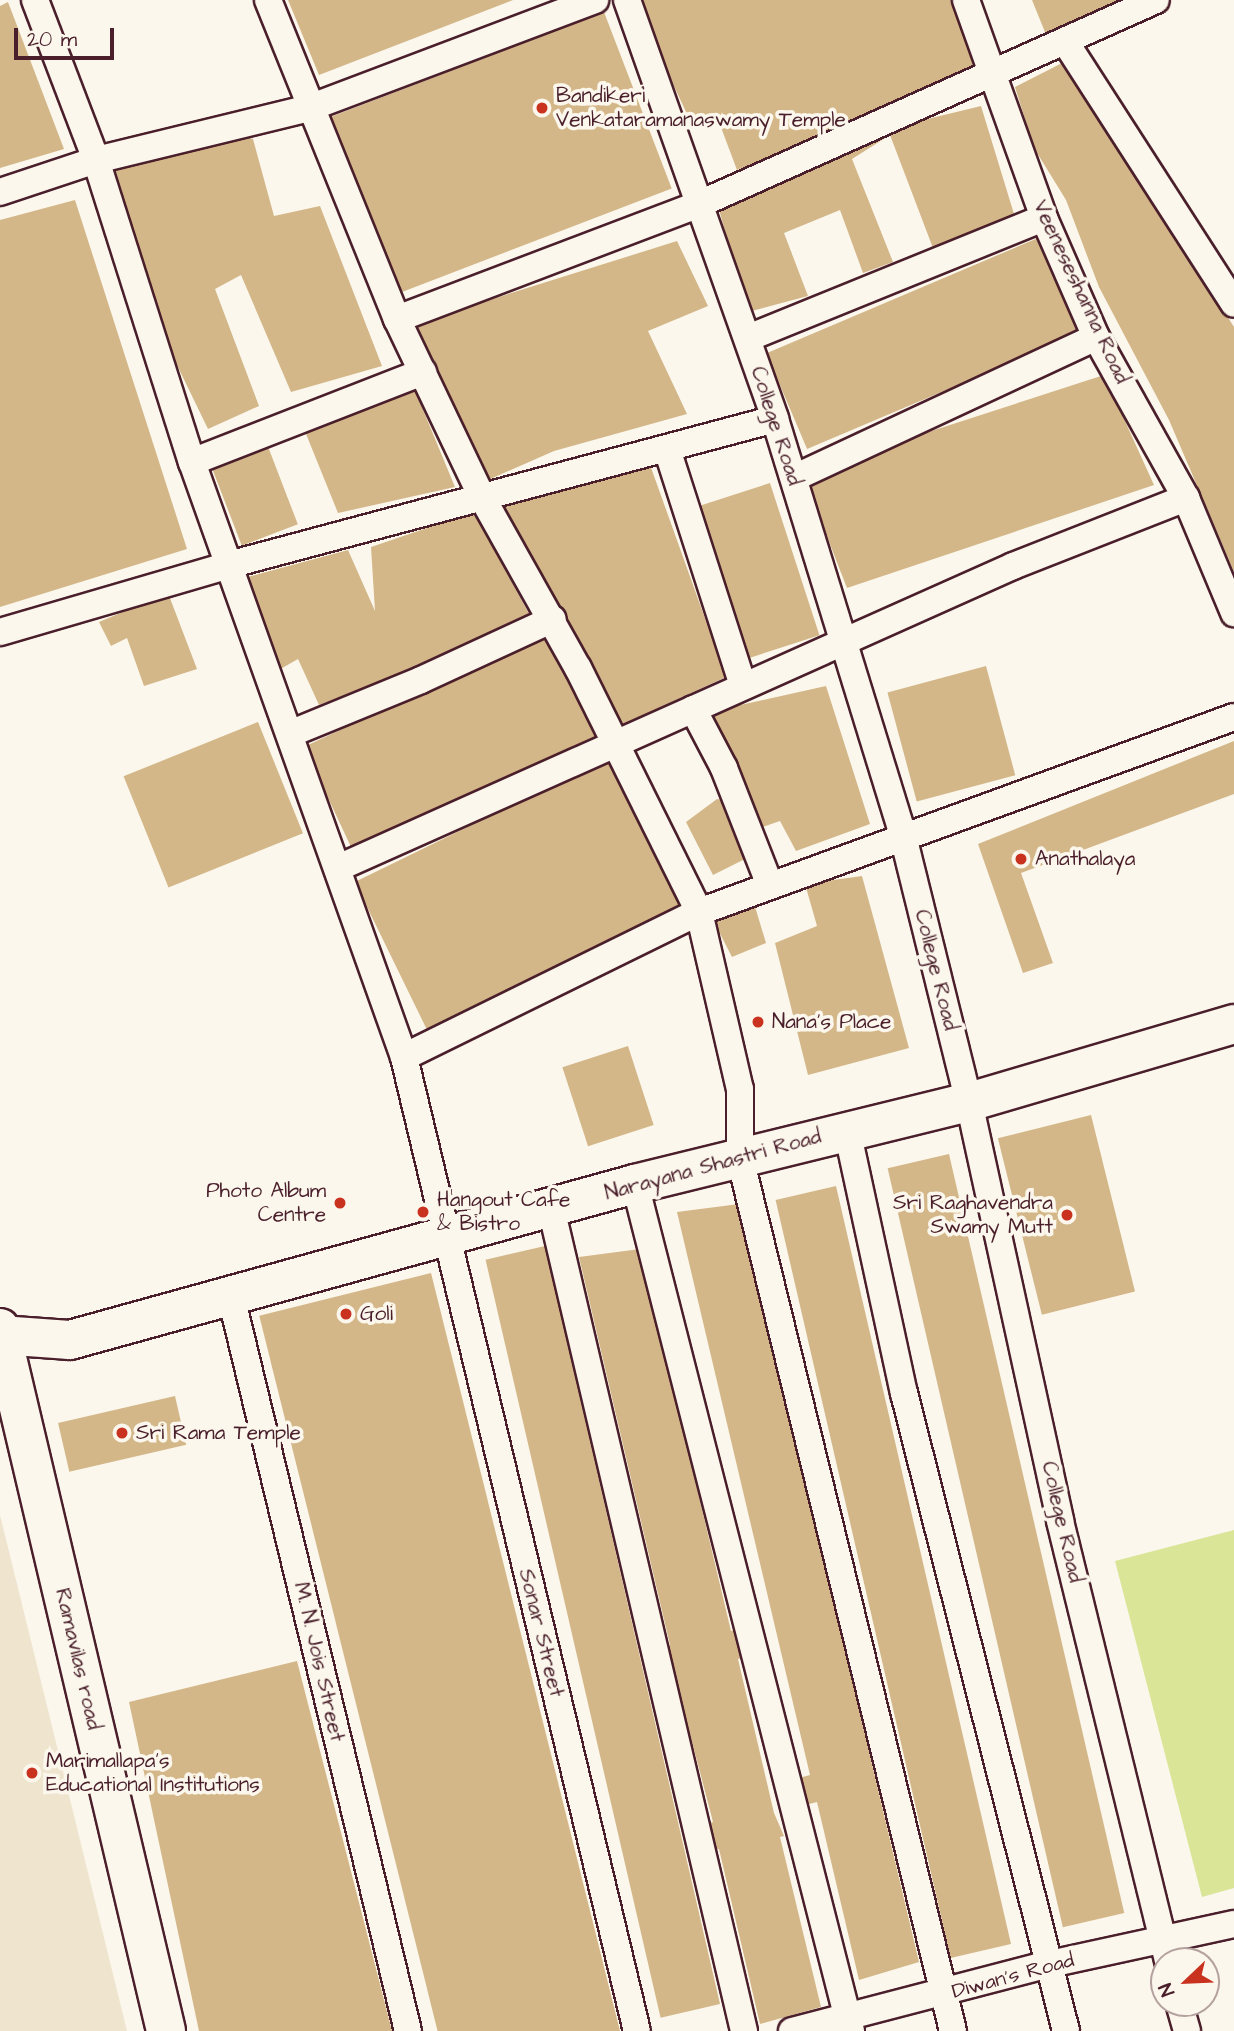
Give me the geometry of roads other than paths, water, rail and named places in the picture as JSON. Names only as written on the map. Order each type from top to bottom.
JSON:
[{"type":"street","name":"Sonar Street","points":[[35,0],[96,160],[192,462],[232,564],[404,1057],[637,2031]]},
{"type":"street","points":[[268,0],[309,108],[397,319],[483,499],[553,619],[699,912],[740,1089],[740,1158],[953,2031]]},
{"type":"street","points":[[0,192],[96,160],[309,108],[595,0]]},
{"type":"street","name":"College Road","points":[[627,0],[702,203],[775,419],[903,836],[969,1102],[1060,1521],[1164,1947]]},
{"type":"street","name":"Veeneseshanna Road","points":[[966,0],[1044,218],[1096,337],[1186,498],[1234,613]]},
{"type":"street","points":[[397,319],[702,203],[1066,43],[1156,0]]},
{"type":"street","points":[[1066,43],[1234,304]]},
{"type":"street","points":[[748,338],[1044,218]]},
{"type":"street","points":[[793,478],[1096,337]]},
{"type":"street","points":[[192,462],[423,372]]},
{"type":"street","points":[[0,632],[232,564],[775,419]]},
{"type":"street","points":[[667,449],[743,686]]},
{"type":"street","points":[[338,868],[843,640],[1013,566],[1186,498]]},
{"type":"street","points":[[292,733],[421,680],[553,619]]},
{"type":"street","points":[[693,709],[724,768],[769,883]]},
{"type":"street","points":[[404,1057],[699,912],[769,883],[1234,718]]},
{"type":"street","name":"Narayana Shastri Road","points":[[6,1390],[70,1340],[230,1292],[635,1184],[969,1102],[1234,1024]]},
{"type":"street","points":[[847,1130],[904,1394],[1066,2031]]},
{"type":"street","points":[[635,1184],[849,2024]]},
{"type":"street","points":[[551,1208],[744,2031]]},
{"type":"street","name":"M. N. Jois Street","points":[[230,1292],[408,2031]]},
{"type":"street","name":"Narayana Shastri Road","points":[[1,1333],[70,1340]]},
{"type":"street","name":"Ramavilas road","points":[[1,1333],[6,1390],[166,2031]]},
{"type":"street","name":"Diwan's Road","points":[[1173,1947],[1234,1924]]},
{"type":"street","name":"Diwan's Road","points":[[792,2031],[849,2024],[1050,1964],[1150,1952]]},
{"type":"place","name":"Bandikeri Venkataramanaswamy Temple","points":[[542,108]]},
{"type":"place","name":"Anathalaya","points":[[1021,859]]},
{"type":"place","name":"Nana's Place","points":[[758,1022]]},
{"type":"place","name":"Photo Album Centre","points":[[340,1203]]},
{"type":"place","name":"Hangout Cafe & Bistro","points":[[423,1212]]},
{"type":"place","name":"Sri Raghavendra Swamy Mutt","points":[[1067,1215]]},
{"type":"place","name":"Goli","points":[[346,1314]]},
{"type":"place","name":"Sri Rama Temple","points":[[122,1433]]},
{"type":"place","name":"Marimallapa's Educational Institutions","points":[[32,1773]]}]
